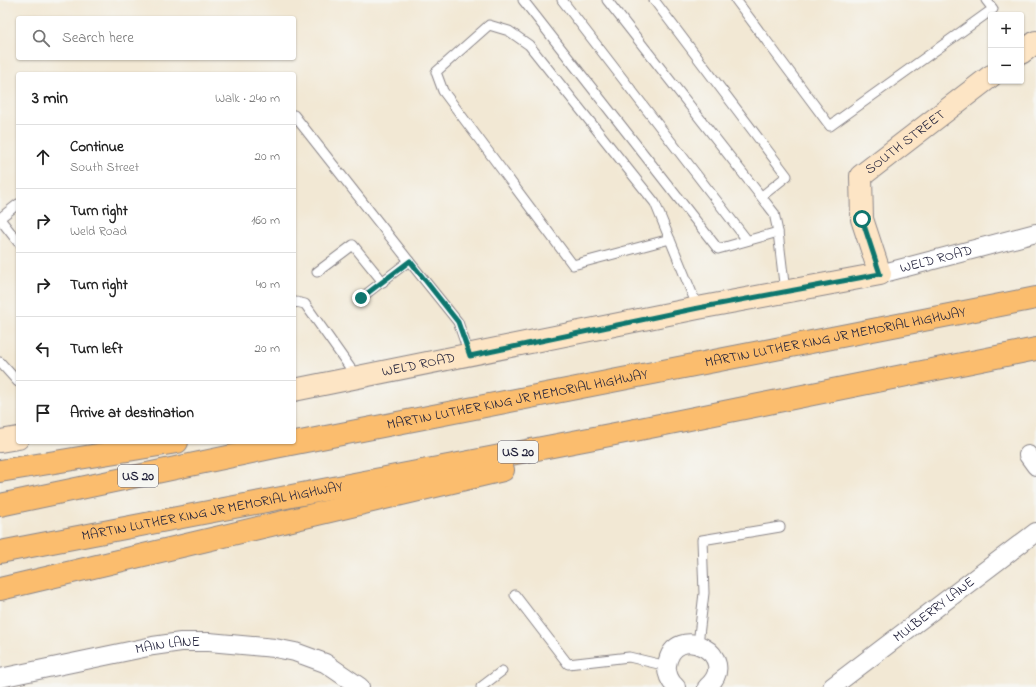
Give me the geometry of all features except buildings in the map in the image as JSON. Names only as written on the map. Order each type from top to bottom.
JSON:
[{"type":"highway","name":"MARTIN LUTHER KING JR MEMORIAL HIGHWAY","points":[[296,443],[1036,298]]},
{"type":"highway","name":"MARTIN LUTHER KING JR MEMORIAL HIGHWAY","points":[[0,552],[620,433],[1036,349]]},
{"type":"highway","points":[[0,590],[527,464],[620,433]]},
{"type":"highway","points":[[0,471],[165,444]]},
{"type":"highway","points":[[253,444],[275,447]]},
{"type":"highway","name":"MARTIN LUTHER KING JR MEMORIAL HIGHWAY","points":[[0,505],[290,444]]},
{"type":"street","points":[[1024,51],[1036,42]]},
{"type":"street","name":"SOUTH STREET","points":[[880,274],[862,219],[861,176],[988,78]]},
{"type":"street","name":"WELD ROAD","points":[[296,390],[470,356],[698,308],[880,274],[1036,233]]},
{"type":"street","points":[[0,441],[16,438]]},
{"type":"street","name":"MULBERRY LANE","points":[[832,687],[1036,532]]},
{"type":"street","name":"MAIN LANE","points":[[0,678],[28,680],[153,646],[195,642],[229,643],[275,648],[308,656],[334,669],[360,687]]},
{"type":"street","points":[[676,687],[670,680],[667,666],[668,659],[677,648],[691,643],[705,646],[715,657],[717,672],[710,686]]},
{"type":"lane","points":[[523,0],[718,248],[778,232]]},
{"type":"lane","points":[[562,0],[747,240]]},
{"type":"lane","points":[[606,0],[774,213],[778,232],[785,292]]},
{"type":"lane","points":[[654,0],[787,176],[762,196]]},
{"type":"lane","points":[[736,0],[830,126],[993,9],[986,0]]},
{"type":"lane","points":[[670,239],[573,265],[443,91],[436,72],[489,25],[509,31],[529,44],[656,203],[698,308]]},
{"type":"lane","points":[[296,118],[458,322],[470,356]]},
{"type":"lane","points":[[16,206],[0,218],[16,239]]},
{"type":"lane","points":[[317,272],[353,245],[383,282]]},
{"type":"lane","points":[[361,298],[410,261]]},
{"type":"lane","points":[[296,302],[305,304],[357,378]]},
{"type":"lane","points":[[0,362],[16,380]]},
{"type":"lane","points":[[698,644],[704,593],[702,540],[780,527]]},
{"type":"lane","points":[[515,595],[568,664],[629,657],[667,666]]},
{"type":"lane","points":[[481,687],[502,671]]},
{"type":"route","points":[[361,298],[410,261],[458,322],[470,356],[698,308],[880,274],[862,219]]}]
